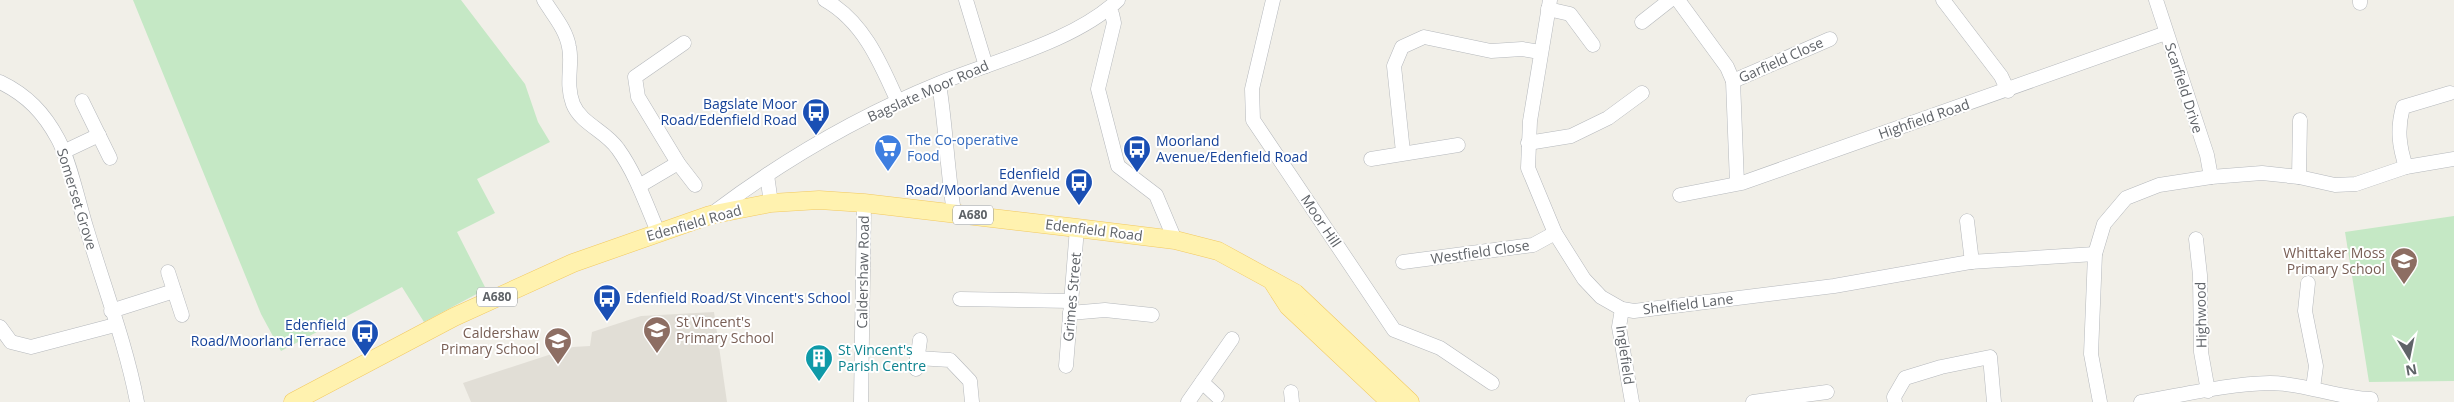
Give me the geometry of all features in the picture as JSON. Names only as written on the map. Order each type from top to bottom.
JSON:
[{"type":"main road","name":"Edenfield Road","points":[[293,402],[454,317],[573,263],[710,215],[771,203],[819,200],[864,202],[954,212],[1175,240],[1218,251],[1270,279],[1288,306],[1373,376],[1410,402]]},
{"type":"main road","name":"Edenfield Road","points":[[1373,376],[1390,402]]},
{"type":"street","points":[[544,0],[562,27],[570,49],[568,73],[573,104],[582,119],[602,131],[618,149],[639,186],[658,232]]},
{"type":"street","points":[[826,0],[845,13],[866,38],[898,102]]},
{"type":"street","points":[[966,0],[986,66]]},
{"type":"street","name":"Bagslate Moor Road","points":[[710,215],[767,174],[826,138],[939,84],[1060,36],[1107,10],[1118,0]]},
{"type":"street","name":"Moor Hill","points":[[1273,0],[1252,89],[1253,120],[1394,330],[1440,348],[1492,383]]},
{"type":"street","points":[[1642,22],[1670,0]]},
{"type":"street","points":[[1678,0],[1727,67],[1733,81],[1737,183]]},
{"type":"street","points":[[1943,0],[2001,76],[2008,91]]},
{"type":"street","name":"Scarfield Drive","points":[[2156,0],[2207,155],[2211,177]]},
{"type":"street","points":[[1593,45],[1570,14],[1549,5],[1540,52],[1528,143],[1528,168],[1555,233],[1584,279],[1601,297],[1622,309]]},
{"type":"street","points":[[1107,10],[1112,14],[1114,23],[1098,89],[1118,166],[1156,195],[1175,240]]},
{"type":"street","name":"Highfield Road","points":[[1680,195],[1737,183],[2008,91],[2166,33]]},
{"type":"street","points":[[1403,152],[1394,66],[1402,47],[1424,37],[1491,51],[1522,49],[1540,52]]},
{"type":"street","name":"Garfield Close","points":[[1733,81],[1830,39]]},
{"type":"street","points":[[684,43],[635,77],[638,97],[678,163],[695,185]]},
{"type":"street","name":"Somerset Grove","points":[[0,82],[17,90],[41,112],[59,141],[115,325],[130,363],[137,402]]},
{"type":"street","points":[[939,84],[946,125],[945,148],[954,212]]},
{"type":"street","points":[[1528,143],[1572,136],[1608,118],[1642,93]]},
{"type":"street","points":[[2406,167],[2399,146],[2399,123],[2403,107],[2450,93]]},
{"type":"street","points":[[82,101],[110,158]]},
{"type":"street","points":[[2299,177],[2300,120]]},
{"type":"street","points":[[63,152],[99,135]]},
{"type":"street","points":[[1371,159],[1403,152],[1458,145]]},
{"type":"street","points":[[2100,402],[2091,354],[2095,254],[2104,224],[2126,198],[2159,186],[2211,177],[2262,173],[2299,177],[2335,185],[2356,184],[2406,167],[2454,159]]},
{"type":"street","points":[[639,186],[678,163]]},
{"type":"street","points":[[767,174],[771,203]]},
{"type":"street","name":"Caldershaw Road","points":[[861,402],[864,202]]},
{"type":"street","points":[[1967,221],[1972,262]]},
{"type":"street","name":"Grimes Street","points":[[1066,366],[1077,228]]},
{"type":"street","name":"Westfield Close","points":[[1403,262],[1533,245],[1555,233]]},
{"type":"street","name":"Highwood","points":[[2196,239],[2200,275],[2201,352],[2208,391]]},
{"type":"street","name":"Shelfield Lane","points":[[1622,309],[1634,310],[1834,286],[1972,262],[2095,254]]},
{"type":"street","points":[[168,272],[182,315]]},
{"type":"street","points":[[2308,283],[2305,311],[2316,366],[2313,388]]},
{"type":"street","points":[[111,310],[174,291]]},
{"type":"street","points":[[960,299],[1152,315]]},
{"type":"street","name":"Inglefield","points":[[1622,309],[1619,328],[1632,402]]},
{"type":"street","points":[[0,327],[11,342],[31,347],[115,325]]},
{"type":"street","points":[[1188,402],[1232,339]]},
{"type":"street","points":[[920,340],[916,364],[950,360],[970,381],[972,402]]},
{"type":"street","points":[[1895,402],[1894,397],[1905,378],[1941,367],[1990,357],[1994,402]]},
{"type":"street","points":[[1202,382],[1217,396]]},
{"type":"street","points":[[2141,402],[2270,383],[2313,388],[2352,398],[2371,399]]},
{"type":"street","points":[[1753,402],[1827,392]]},
{"type":"shaded area","name":"St Vincent's Primary School","points":[[714,312],[727,402],[471,402],[463,383],[573,347],[590,346],[592,332],[641,316]]},
{"type":"green space","points":[[133,0],[461,0],[525,84],[538,122],[550,142],[477,179],[495,213],[457,232],[486,289],[424,322],[402,287],[281,351],[261,314]]},
{"type":"green space","name":"Whittaker Moss Primary School","points":[[2454,216],[2454,381],[2369,382],[2345,232]]},
{"type":"place","name":"Bagslate Moor Road/Edenfield Road","points":[[816,136]]},
{"type":"place","name":"The Co-operative Food","points":[[888,172]]},
{"type":"place","name":"Moorland Avenue/Edenfield Road","points":[[1137,173]]},
{"type":"place","name":"Edenfield Road/Moorland Avenue","points":[[1079,206]]},
{"type":"place","name":"Whittaker Moss Primary School","points":[[2404,285]]},
{"type":"place","name":"Edenfield Road/St Vincent's School","points":[[607,322]]},
{"type":"place","name":"St Vincent's Primary School","points":[[657,354]]},
{"type":"place","name":"Edenfield Road/Moorland Terrace","points":[[365,357]]},
{"type":"place","name":"Caldershaw Primary School","points":[[558,365]]},
{"type":"place","name":"St Vincent's Parish Centre","points":[[819,382]]}]
